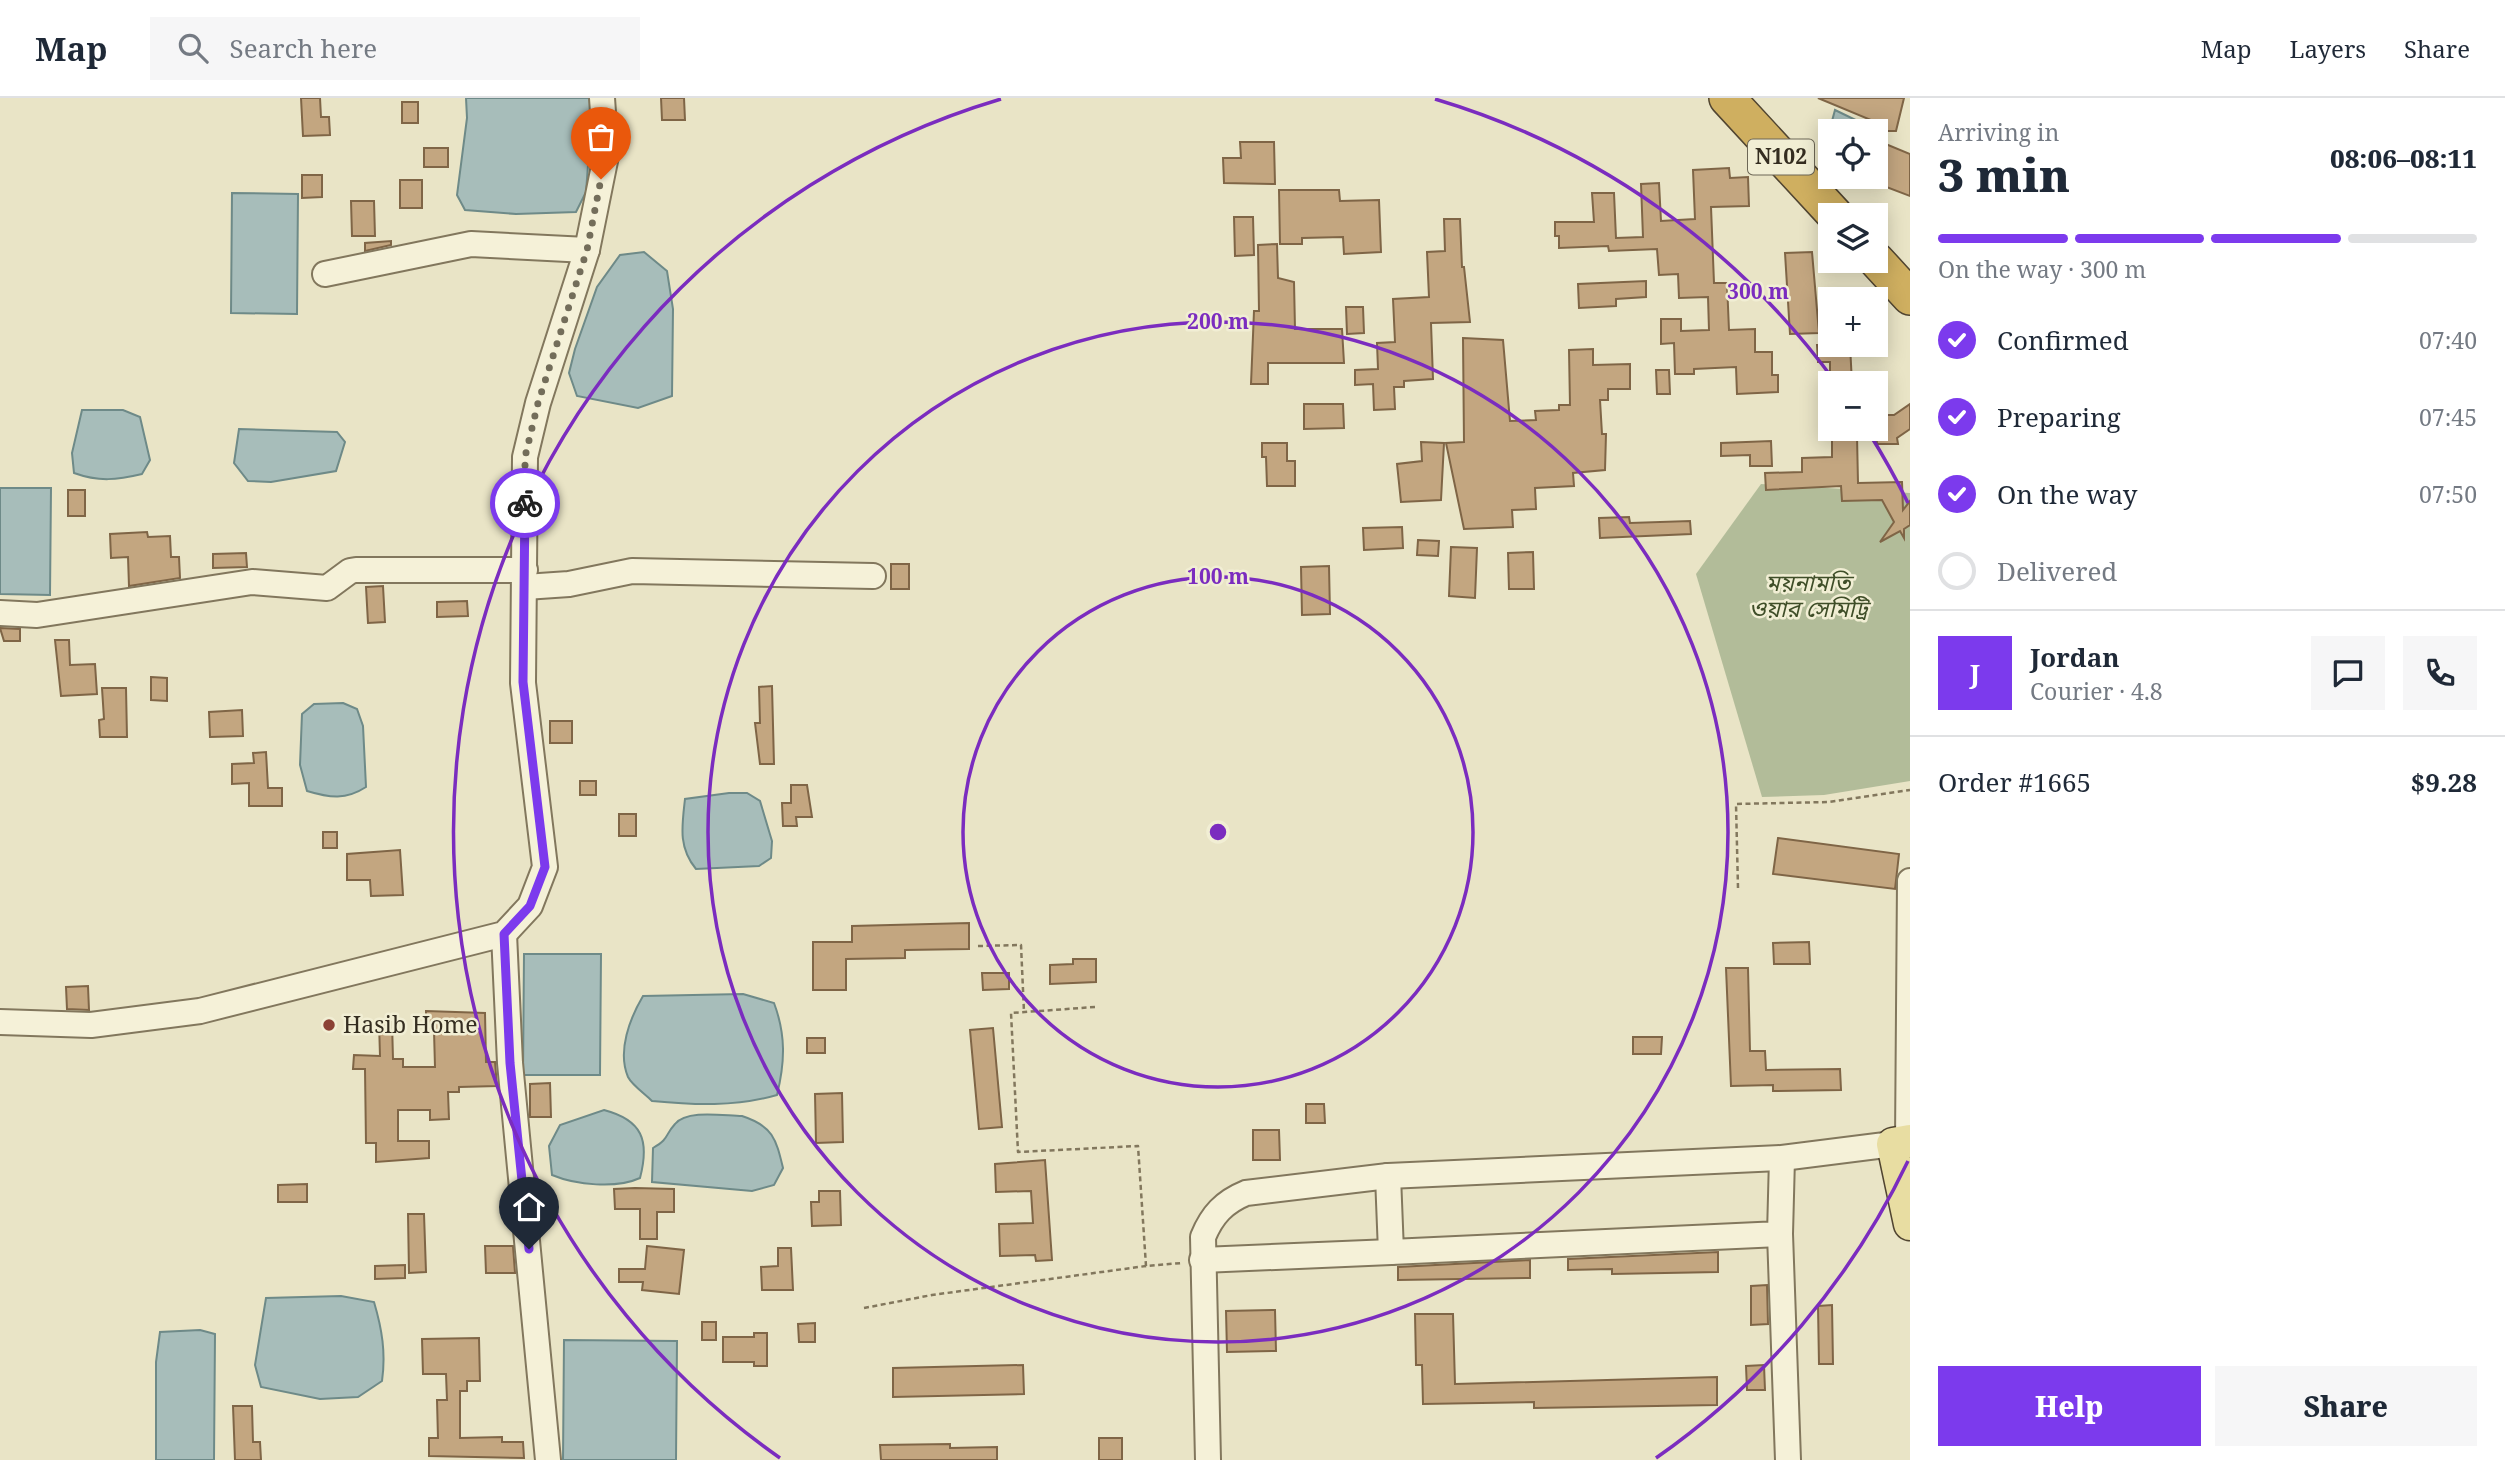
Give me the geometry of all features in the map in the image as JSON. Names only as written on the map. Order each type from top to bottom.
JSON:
[{"type":"highway","name":"N102","points":[[1727,98],[1824,203]]},
{"type":"highway","points":[[1888,273],[1910,297]]},
{"type":"main road","points":[[1904,1142],[1910,1224]]},
{"type":"street","points":[[0,1022],[91,1025],[200,1011],[504,934],[530,906],[545,867],[523,682],[525,457],[538,403],[587,250],[606,156],[602,98]]},
{"type":"street","points":[[326,274],[471,244],[587,250]]},
{"type":"street","points":[[0,613],[23,617],[252,582],[327,588],[350,571],[356,570],[525,579],[569,584],[632,571],[873,576]]},
{"type":"street","points":[[1208,1460],[1202,1260],[1206,1229],[1227,1201],[1247,1193],[1388,1176],[1782,1158],[1904,1142],[1910,881]]},
{"type":"street","points":[[504,934],[510,1063],[548,1460]]},
{"type":"street","points":[[1782,1158],[1780,1234],[1788,1460]]},
{"type":"street","points":[[1388,1176],[1391,1252]]},
{"type":"street","points":[[1202,1260],[1780,1234]]},
{"type":"path","points":[[1738,888],[1736,804],[1828,802],[1910,790]]},
{"type":"path","points":[[978,946],[1021,945],[1024,1013]]},
{"type":"path","points":[[1095,1007],[1011,1013],[1018,1153],[1138,1146],[1146,1266]]},
{"type":"path","points":[[864,1308],[932,1295],[1202,1260]]},
{"type":"green space","name":"ময়নামতি ওয়ার সেমিট্রি","points":[[1761,484],[1910,493],[1910,781],[1824,795],[1762,797],[1696,574]]},
{"type":"water","points":[[466,98],[593,98],[586,192],[576,212],[516,214],[465,210],[457,195],[467,118]]},
{"type":"water","points":[[1835,110],[1854,119],[1833,119]]},
{"type":"water","points":[[232,193],[298,194],[297,314],[231,313]]},
{"type":"water","points":[[644,252],[667,271],[673,309],[672,396],[638,408],[577,396],[569,373],[597,287],[620,255]]},
{"type":"water","points":[[82,410],[123,410],[140,417],[150,460],[142,474],[108,479],[74,473],[72,453]]},
{"type":"water","points":[[239,429],[337,432],[345,442],[336,471],[271,482],[248,481],[234,463]]},
{"type":"water","points":[[0,488],[51,488],[50,595],[0,594]]},
{"type":"water","points":[[343,703],[357,709],[363,726],[366,787],[352,794],[338,796],[307,791],[300,765],[302,714],[314,704]]},
{"type":"water","points":[[747,793],[760,801],[772,841],[771,858],[759,866],[696,869],[684,844],[682,827],[685,799]]},
{"type":"water","points":[[524,954],[601,954],[600,1075],[523,1075]]},
{"type":"water","points":[[743,994],[774,1003],[781,1026],[783,1049],[777,1095],[746,1102],[714,1104],[652,1101],[630,1080],[625,1067],[624,1046],[630,1024],[643,996]]},
{"type":"water","points":[[604,1110],[627,1119],[640,1134],[644,1153],[640,1178],[608,1185],[572,1181],[552,1175],[549,1146],[560,1125]]},
{"type":"water","points":[[697,1115],[742,1116],[767,1129],[775,1141],[783,1168],[774,1185],[752,1191],[652,1182],[653,1148],[665,1139],[681,1119]]},
{"type":"water","points":[[341,1296],[374,1302],[382,1341],[382,1381],[358,1397],[320,1399],[261,1387],[255,1365],[266,1298]]},
{"type":"water","points":[[200,1330],[215,1334],[214,1460],[156,1460],[156,1362],[160,1332]]},
{"type":"water","points":[[564,1340],[677,1341],[676,1460],[563,1460]]},
{"type":"building","points":[[301,98],[320,98],[321,117],[329,117],[330,135],[303,136]]},
{"type":"building","points":[[661,98],[684,98],[685,120],[662,120]]},
{"type":"building","points":[[1818,98],[1904,98],[1896,131],[1888,131],[1888,119],[1869,119]]},
{"type":"building","points":[[402,102],[418,102],[418,123],[402,123]]},
{"type":"building","points":[[1240,142],[1274,142],[1275,184],[1224,183],[1223,158],[1241,158]]},
{"type":"building","points":[[1888,145],[1910,154],[1910,196],[1888,188]]},
{"type":"building","points":[[424,148],[448,148],[448,167],[424,167]]},
{"type":"building","points":[[1729,168],[1730,178],[1748,177],[1749,206],[1711,207],[1714,283],[1727,283],[1729,330],[1755,329],[1755,352],[1772,352],[1772,375],[1778,375],[1778,392],[1737,394],[1736,367],[1694,369],[1694,374],[1675,374],[1674,343],[1661,344],[1661,319],[1681,319],[1681,331],[1709,330],[1708,297],[1679,298],[1678,274],[1659,275],[1657,249],[1609,251],[1608,246],[1559,248],[1559,236],[1555,236],[1555,222],[1594,222],[1592,193],[1614,193],[1616,238],[1643,237],[1641,184],[1659,183],[1661,221],[1695,219],[1693,170]]},
{"type":"building","points":[[302,175],[322,175],[322,197],[302,198]]},
{"type":"building","points":[[400,180],[422,180],[422,208],[400,208]]},
{"type":"building","points":[[1279,190],[1339,190],[1340,201],[1379,200],[1381,252],[1344,254],[1343,237],[1302,238],[1302,244],[1280,244]]},
{"type":"building","points":[[351,201],[374,201],[375,236],[352,236]]},
{"type":"building","points":[[1234,217],[1253,217],[1254,255],[1235,256]]},
{"type":"building","points":[[1444,219],[1460,219],[1462,267],[1470,322],[1431,323],[1433,379],[1404,381],[1404,387],[1394,387],[1395,409],[1374,410],[1373,384],[1355,385],[1355,370],[1378,369],[1377,343],[1395,342],[1393,299],[1429,297],[1427,252],[1445,251]]},
{"type":"building","points":[[391,241],[391,245],[365,251],[365,243]]},
{"type":"building","points":[[1277,244],[1278,278],[1294,282],[1295,329],[1342,329],[1344,363],[1268,363],[1268,384],[1251,384],[1254,311],[1259,311],[1258,245]]},
{"type":"building","points":[[1812,252],[1818,333],[1790,334],[1785,253]]},
{"type":"building","points":[[1646,281],[1646,297],[1616,299],[1616,306],[1579,308],[1578,284]]},
{"type":"building","points":[[1346,307],[1363,307],[1364,333],[1347,334]]},
{"type":"building","points":[[1463,338],[1503,340],[1510,421],[1536,420],[1535,411],[1559,410],[1559,405],[1570,405],[1569,350],[1593,349],[1593,365],[1630,364],[1630,389],[1608,389],[1608,400],[1600,400],[1602,434],[1606,434],[1605,470],[1573,473],[1574,486],[1535,488],[1536,509],[1512,510],[1513,527],[1464,529],[1446,443],[1464,442]]},
{"type":"building","points":[[1817,345],[1818,357],[1851,357],[1851,371],[1830,371],[1830,362],[1818,362]]},
{"type":"building","points":[[1656,370],[1669,370],[1670,394],[1657,394]]},
{"type":"building","points":[[1304,404],[1343,404],[1344,428],[1304,429]]},
{"type":"building","points":[[1910,404],[1910,429],[1897,438],[1898,444],[1877,444],[1877,441],[1888,441],[1888,415],[1894,415]]},
{"type":"building","points":[[1771,441],[1772,466],[1750,466],[1750,455],[1721,456],[1721,443]]},
{"type":"building","points":[[1832,441],[1857,441],[1858,483],[1902,482],[1903,510],[1910,501],[1910,525],[1904,529],[1904,538],[1900,531],[1880,542],[1894,522],[1882,500],[1842,501],[1841,486],[1766,490],[1765,473],[1802,472],[1802,458],[1832,457]]},
{"type":"building","points":[[1421,442],[1444,443],[1441,500],[1401,502],[1397,464],[1422,461]]},
{"type":"building","points":[[1262,443],[1287,443],[1287,461],[1295,461],[1295,486],[1267,486],[1266,457],[1262,457]]},
{"type":"building","points":[[68,490],[85,490],[85,516],[68,516]]},
{"type":"building","points":[[1629,517],[1630,523],[1690,521],[1691,534],[1600,538],[1599,518]]},
{"type":"building","points":[[1402,527],[1403,548],[1364,550],[1363,528]]},
{"type":"building","points":[[147,532],[148,537],[170,536],[171,557],[179,557],[180,578],[129,586],[128,557],[111,558],[110,534]]},
{"type":"building","points":[[1418,540],[1439,541],[1438,556],[1417,555]]},
{"type":"building","points":[[1451,547],[1477,548],[1475,598],[1449,596]]},
{"type":"building","points":[[1533,552],[1534,589],[1509,589],[1508,553]]},
{"type":"building","points":[[246,553],[247,567],[213,568],[213,554]]},
{"type":"building","points":[[891,564],[909,564],[909,589],[891,589]]},
{"type":"building","points":[[1329,566],[1330,614],[1302,615],[1301,567]]},
{"type":"building","points":[[383,586],[385,622],[368,623],[366,587]]},
{"type":"building","points":[[467,601],[468,616],[437,617],[437,602]]},
{"type":"building","points":[[0,628],[20,629],[20,641],[4,641]]},
{"type":"building","points":[[55,640],[69,640],[70,665],[95,664],[97,694],[61,696]]},
{"type":"building","points":[[151,677],[167,678],[167,701],[151,700]]},
{"type":"building","points":[[772,686],[774,764],[760,764],[755,723],[760,723],[759,687]]},
{"type":"building","points":[[102,688],[126,688],[127,737],[100,737],[99,720],[104,719]]},
{"type":"building","points":[[242,710],[243,736],[210,737],[209,712]]},
{"type":"building","points":[[550,721],[572,721],[572,743],[550,743]]},
{"type":"building","points":[[266,752],[268,788],[282,788],[282,806],[249,806],[249,783],[232,784],[232,764],[254,763],[253,753]]},
{"type":"building","points":[[580,781],[596,781],[596,795],[580,795]]},
{"type":"building","points":[[791,785],[807,785],[812,817],[796,817],[797,826],[783,826],[782,803],[791,803]]},
{"type":"building","points":[[619,814],[636,814],[636,836],[619,836]]},
{"type":"building","points":[[323,832],[337,832],[337,848],[323,848]]},
{"type":"building","points":[[1778,838],[1899,854],[1895,889],[1773,874]]},
{"type":"building","points":[[400,850],[403,895],[371,896],[370,880],[347,880],[347,854]]},
{"type":"building","points":[[969,923],[969,949],[905,950],[905,958],[846,959],[846,990],[813,990],[813,942],[852,942],[852,926]]},
{"type":"building","points":[[1809,942],[1810,964],[1774,964],[1773,943]]},
{"type":"building","points":[[1073,959],[1096,959],[1096,982],[1050,984],[1050,965],[1073,964]]},
{"type":"building","points":[[1726,968],[1748,968],[1750,1051],[1765,1051],[1766,1070],[1840,1069],[1841,1090],[1773,1091],[1773,1085],[1731,1086]]},
{"type":"building","points":[[982,973],[1009,973],[1009,989],[983,990]]},
{"type":"building","points":[[88,986],[89,1010],[67,1009],[66,987]]},
{"type":"building","points":[[426,1011],[485,1013],[486,1062],[495,1062],[497,1086],[459,1087],[459,1092],[448,1092],[449,1119],[430,1120],[430,1110],[398,1110],[398,1141],[429,1141],[429,1158],[376,1162],[376,1143],[366,1143],[365,1069],[353,1069],[354,1055],[380,1056],[379,1022],[392,1022],[393,1059],[403,1059],[403,1067],[435,1067],[434,1031],[426,1031]]},
{"type":"building","points":[[993,1028],[1002,1127],[979,1129],[970,1030]]},
{"type":"building","points":[[1633,1037],[1662,1037],[1661,1054],[1633,1054]]},
{"type":"building","points":[[807,1038],[825,1038],[825,1053],[807,1053]]},
{"type":"building","points":[[550,1083],[551,1117],[530,1117],[530,1084]]},
{"type":"building","points":[[842,1093],[843,1142],[816,1143],[815,1094]]},
{"type":"building","points":[[1306,1104],[1324,1104],[1325,1123],[1306,1123]]},
{"type":"building","points":[[1253,1130],[1279,1130],[1280,1160],[1253,1160]]},
{"type":"building","points":[[1045,1160],[1052,1260],[1036,1261],[1035,1255],[1000,1256],[999,1224],[1033,1223],[1031,1191],[996,1192],[995,1164]]},
{"type":"building","points":[[307,1184],[307,1202],[278,1202],[278,1185]]},
{"type":"building","points":[[614,1189],[674,1189],[674,1212],[657,1212],[657,1239],[640,1239],[640,1209],[615,1209]]},
{"type":"building","points":[[819,1191],[840,1191],[841,1225],[812,1226],[811,1202],[819,1202]]},
{"type":"building","points":[[408,1214],[424,1214],[426,1272],[409,1273]]},
{"type":"building","points":[[485,1246],[513,1246],[515,1273],[486,1273]]},
{"type":"building","points":[[647,1246],[684,1250],[679,1294],[642,1290],[643,1282],[619,1282],[619,1269],[645,1269]]},
{"type":"building","points":[[778,1248],[791,1248],[793,1290],[762,1290],[761,1267],[778,1266]]},
{"type":"building","points":[[1718,1252],[1718,1272],[1612,1274],[1612,1269],[1568,1270],[1568,1259]]},
{"type":"building","points":[[1530,1260],[1530,1278],[1398,1280],[1398,1267]]},
{"type":"building","points":[[405,1265],[405,1278],[375,1279],[375,1266]]},
{"type":"building","points":[[1767,1285],[1768,1324],[1751,1325],[1751,1286]]},
{"type":"building","points":[[1832,1305],[1833,1364],[1819,1364],[1818,1306]]},
{"type":"building","points":[[1275,1310],[1276,1351],[1227,1352],[1226,1311]]},
{"type":"building","points":[[1415,1314],[1453,1314],[1455,1384],[1717,1377],[1717,1405],[1534,1408],[1534,1402],[1423,1404],[1422,1365],[1416,1365]]},
{"type":"building","points":[[702,1322],[716,1322],[716,1340],[702,1340]]},
{"type":"building","points":[[815,1323],[815,1342],[799,1342],[798,1324]]},
{"type":"building","points":[[754,1333],[767,1333],[767,1366],[754,1366],[754,1362],[723,1362],[723,1337],[754,1337]]},
{"type":"building","points":[[479,1338],[480,1381],[467,1381],[467,1391],[460,1391],[460,1438],[502,1437],[502,1442],[523,1442],[524,1458],[429,1456],[429,1438],[438,1438],[437,1400],[447,1400],[446,1374],[423,1374],[422,1339]]},
{"type":"building","points":[[1023,1365],[1024,1394],[893,1397],[893,1368]]},
{"type":"building","points":[[1764,1365],[1765,1390],[1747,1390],[1746,1366]]},
{"type":"building","points":[[233,1406],[252,1406],[253,1442],[260,1442],[261,1460],[235,1460]]},
{"type":"building","points":[[1099,1438],[1122,1438],[1122,1460],[1099,1460]]},
{"type":"building","points":[[950,1444],[950,1448],[997,1447],[997,1460],[881,1460],[880,1445]]},
{"type":"way so far","points":[[525,503],[525,457],[538,403],[587,250],[601,179]]},
{"type":"place","name":"Hasib Home","points":[[329,1025]]},
{"type":"route","points":[[525,503],[523,682],[545,867],[530,906],[504,934],[510,1063],[517,1110],[529,1249]]}]
